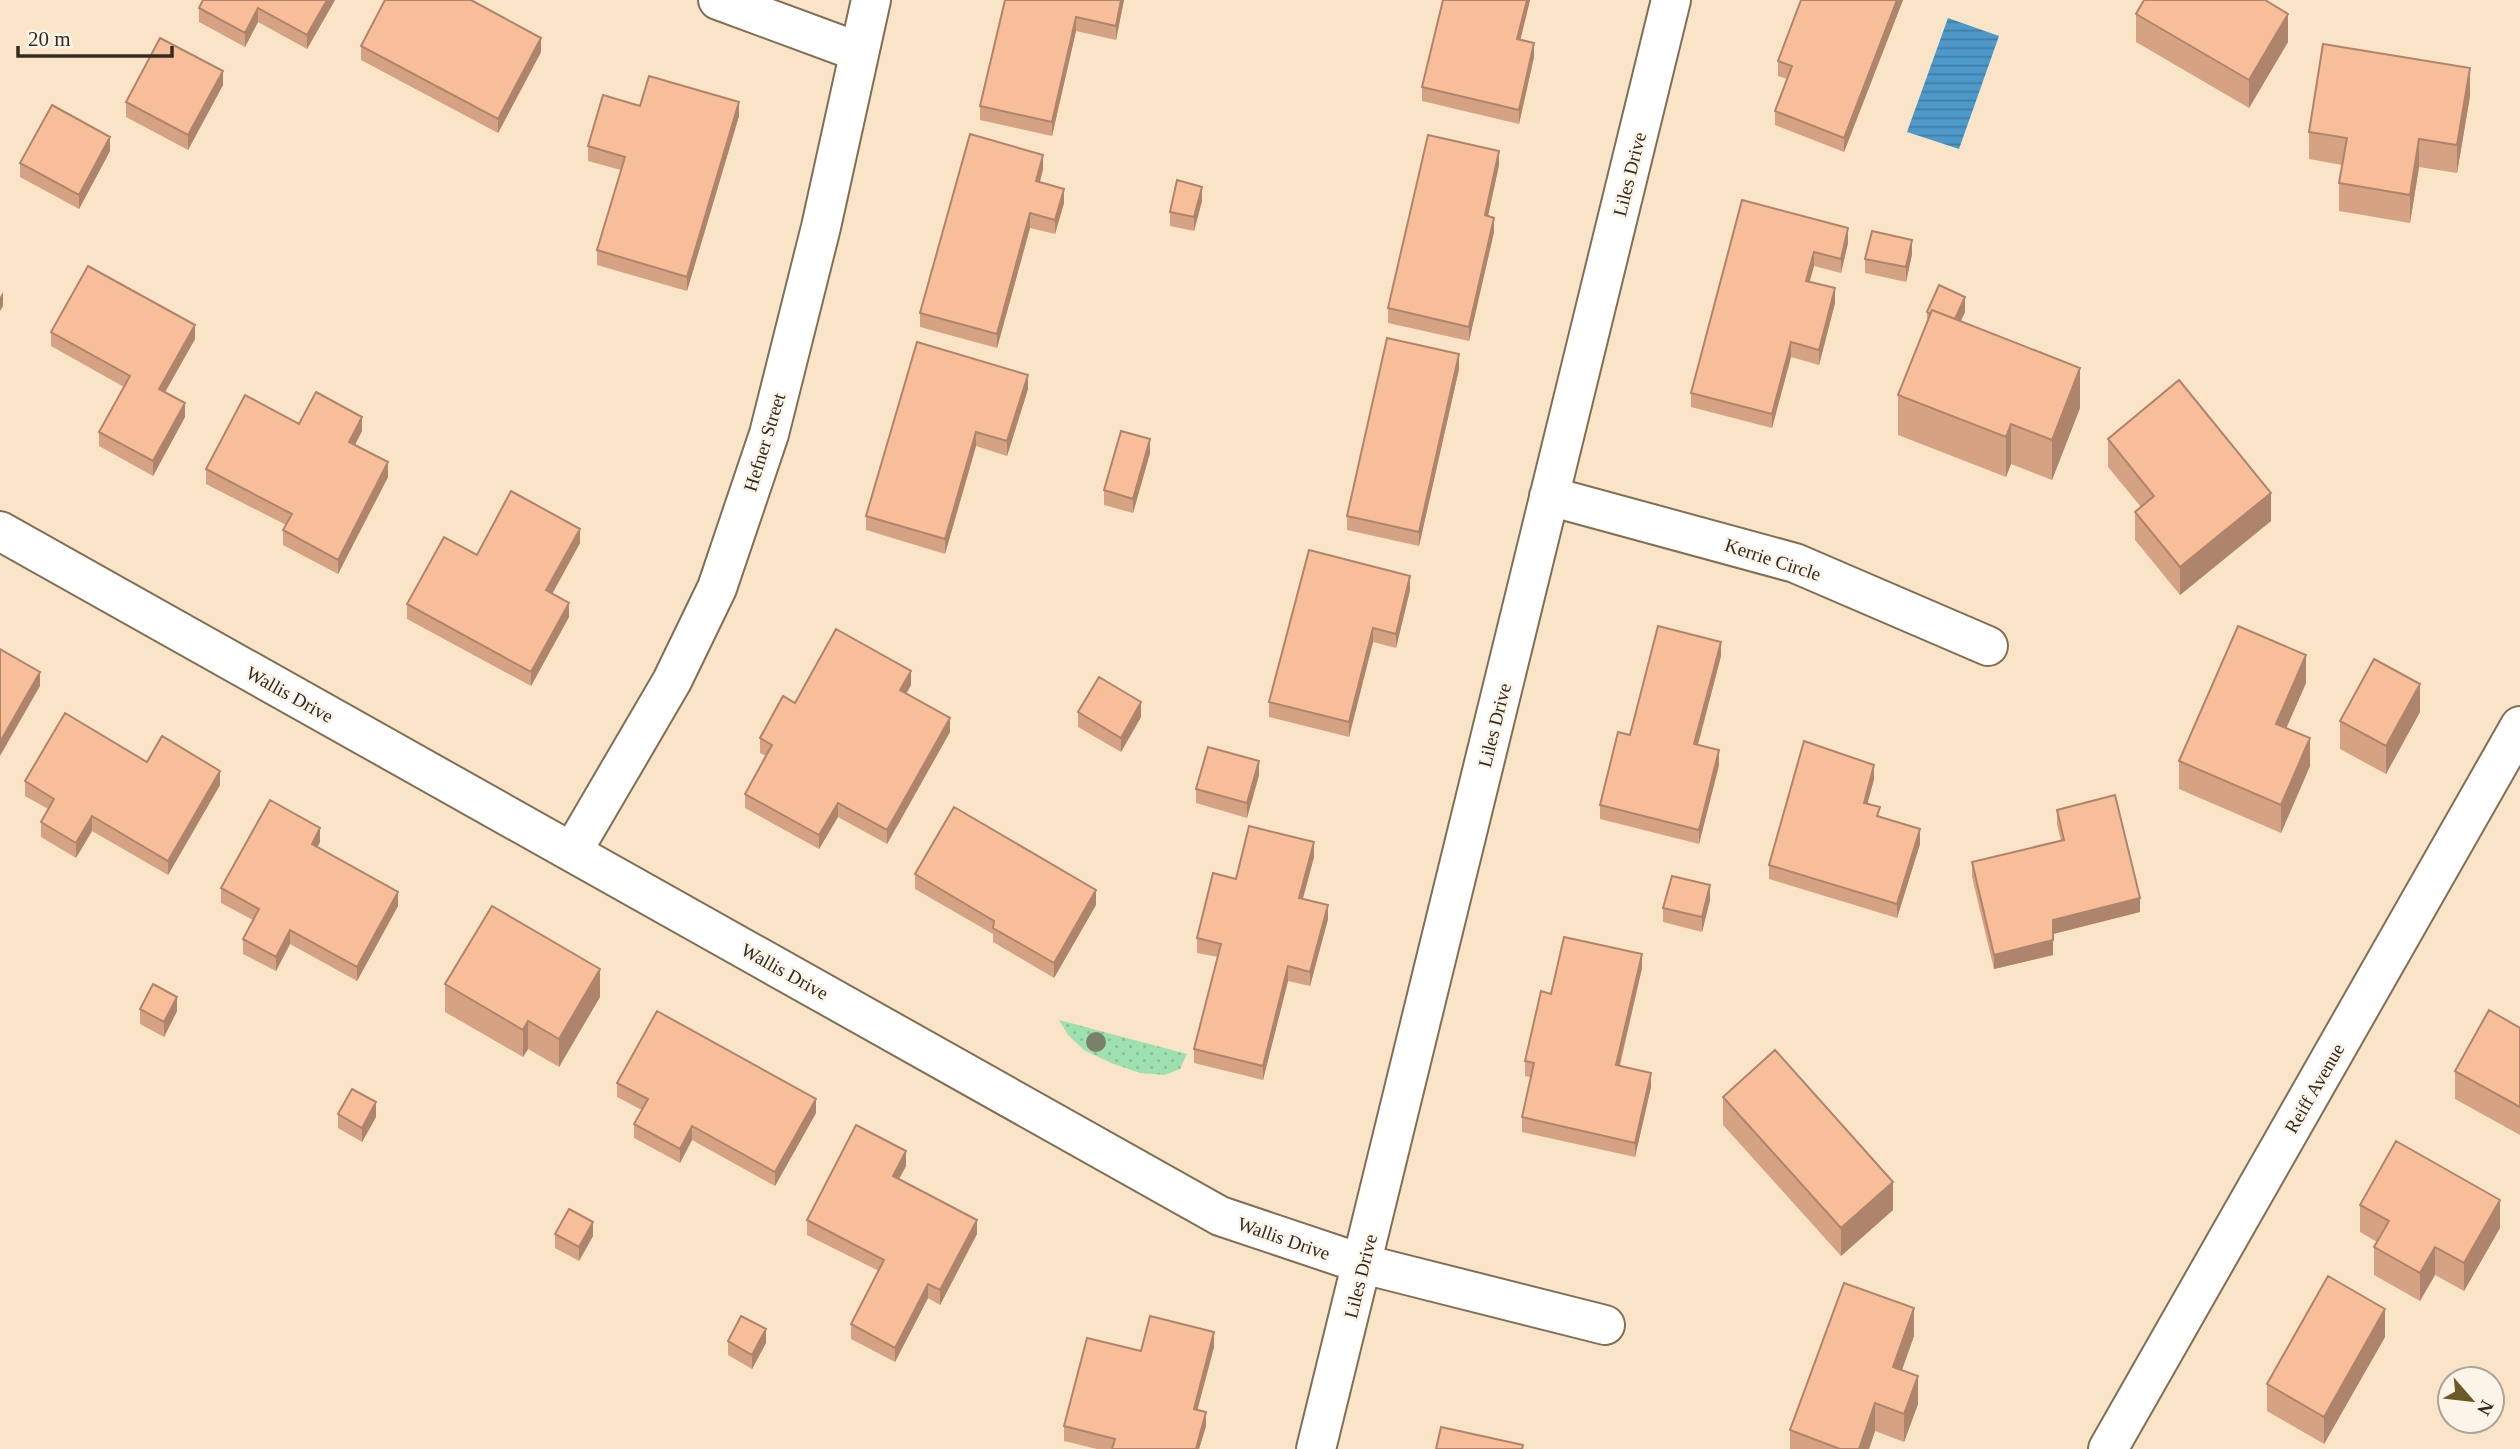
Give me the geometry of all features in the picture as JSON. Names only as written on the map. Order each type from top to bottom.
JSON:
[{"type":"street","points":[[718,0],[859,52]]},
{"type":"street","name":"Hefner Street","points":[[572,852],[672,681],[717,588],[769,434],[821,227],[871,0]]},
{"type":"street","name":"Liles Drive","points":[[1316,1449],[1671,0]]},
{"type":"street","name":"Kerrie Circle","points":[[1549,496],[1795,563],[1988,646]]},
{"type":"street","name":"Wallis Drive","points":[[0,531],[1220,1216],[1363,1264],[1605,1325]]},
{"type":"street","name":"Reiff Avenue","points":[[2108,1449],[2520,726]]},
{"type":"green space","points":[[1059,1020],[1187,1054],[1180,1069],[1165,1075],[1140,1073],[1084,1050],[1068,1035]]},
{"type":"water","points":[[1948,18],[1999,36],[1959,149],[1907,132]]},
{"type":"building","points":[[203,0],[327,0],[307,35],[258,8],[245,33],[199,8]]},
{"type":"building","points":[[385,0],[471,0],[541,38],[498,119],[361,46]]},
{"type":"building","points":[[1005,0],[1121,0],[1116,26],[1076,17],[1052,122],[980,106]]},
{"type":"building","points":[[1443,0],[1527,0],[1517,39],[1534,43],[1519,110],[1422,87]]},
{"type":"building","points":[[1801,0],[1897,0],[1844,138],[1775,111],[1792,66],[1778,61]]},
{"type":"building","points":[[2144,0],[2265,0],[2288,14],[2249,80],[2136,14]]},
{"type":"building","points":[[160,38],[223,71],[188,135],[126,102]]},
{"type":"building","points":[[2323,44],[2470,68],[2457,145],[2419,139],[2410,195],[2339,183],[2347,138],[2309,132]]},
{"type":"building","points":[[649,76],[739,102],[687,277],[597,250],[625,157],[588,146],[603,95],[640,106]]},
{"type":"building","points":[[52,105],[110,137],[79,195],[20,163]]},
{"type":"building","points":[[970,134],[1043,155],[1036,181],[1064,189],[1055,220],[1030,213],[997,334],[920,313]]},
{"type":"building","points":[[1428,135],[1499,151],[1485,215],[1494,218],[1469,327],[1388,308]]},
{"type":"building","points":[[1177,180],[1202,187],[1194,217],[1170,212]]},
{"type":"building","points":[[1742,200],[1848,228],[1841,259],[1814,252],[1806,281],[1835,288],[1819,350],[1791,342],[1772,414],[1691,393]]},
{"type":"building","points":[[1872,231],[1912,240],[1906,267],[1865,259]]},
{"type":"building","points":[[88,266],[195,325],[159,389],[185,403],[153,461],[99,432],[130,376],[51,332]]},
{"type":"building","points":[[1939,285],[1965,297],[1955,319],[1932,310],[1930,314],[1927,312]]},
{"type":"building","points":[[1932,310],[2080,368],[2052,440],[2011,424],[2006,437],[1898,395]]},
{"type":"building","points":[[1387,338],[1459,354],[1419,532],[1347,516]]},
{"type":"building","points":[[917,342],[1028,375],[1007,441],[976,432],[945,539],[866,516]]},
{"type":"building","points":[[2179,380],[2271,493],[2180,567],[2135,512],[2154,496],[2108,439]]},
{"type":"building","points":[[316,392],[362,417],[349,442],[388,462],[338,560],[283,530],[292,514],[206,469],[245,395],[299,424]]},
{"type":"building","points":[[1121,431],[1150,439],[1133,499],[1104,490]]},
{"type":"building","points":[[511,491],[580,529],[546,590],[569,603],[531,672],[407,604],[444,537],[477,555]]},
{"type":"building","points":[[1309,550],[1410,576],[1396,634],[1373,628],[1349,722],[1269,702]]},
{"type":"building","points":[[1658,626],[1721,642],[1694,744],[1719,750],[1699,830],[1600,805],[1618,732],[1630,735]]},
{"type":"building","points":[[2238,626],[2306,655],[2276,724],[2310,738],[2281,805],[2179,761]]},
{"type":"building","points":[[836,629],[911,671],[900,690],[950,718],[887,830],[838,803],[819,835],[745,794],[772,745],[760,738],[783,696],[795,703]]},
{"type":"building","points":[[0,649],[40,672],[0,742]]},
{"type":"building","points":[[2374,659],[2420,684],[2386,746],[2340,721]]},
{"type":"building","points":[[1099,677],[1141,702],[1121,738],[1078,712]]},
{"type":"building","points":[[65,713],[147,762],[162,736],[220,771],[168,861],[92,816],[76,843],[41,822],[54,799],[25,781]]},
{"type":"building","points":[[1804,741],[1874,765],[1864,803],[1880,807],[1877,816],[1920,829],[1897,904],[1769,865]]},
{"type":"building","points":[[1208,747],[1259,761],[1247,803],[1196,789]]},
{"type":"building","points":[[2115,795],[2140,898],[2053,920],[2053,940],[1994,955],[1972,862],[2064,840],[2057,810]]},
{"type":"building","points":[[270,800],[320,828],[312,844],[398,892],[357,967],[290,930],[276,957],[243,939],[259,909],[221,888]]},
{"type":"building","points":[[954,807],[1096,890],[1054,963],[993,928],[994,921],[915,874]]},
{"type":"building","points":[[1249,826],[1314,842],[1299,898],[1328,905],[1310,972],[1288,966],[1263,1066],[1194,1049],[1221,944],[1197,938],[1213,873],[1236,879]]},
{"type":"building","points":[[1672,876],[1710,885],[1702,917],[1663,908]]},
{"type":"building","points":[[492,906],[600,969],[559,1039],[528,1021],[523,1030],[445,984]]},
{"type":"building","points":[[1564,937],[1642,954],[1616,1065],[1651,1073],[1635,1143],[1522,1117],[1534,1063],[1525,1061],[1541,991],[1551,994]]},
{"type":"building","points":[[153,984],[177,997],[164,1022],[140,1009]]},
{"type":"building","points":[[2489,1010],[2520,1028],[2520,1107],[2455,1071]]},
{"type":"building","points":[[657,1011],[816,1099],[775,1172],[692,1126],[680,1149],[634,1124],[648,1099],[617,1083]]},
{"type":"building","points":[[1775,1050],[1893,1182],[1841,1228],[1723,1097]]},
{"type":"building","points":[[352,1089],[376,1102],[362,1128],[338,1114]]},
{"type":"building","points":[[856,1125],[906,1151],[893,1176],[977,1220],[940,1290],[928,1284],[895,1348],[851,1324],[884,1260],[807,1220]]},
{"type":"building","points":[[2396,1141],[2500,1200],[2464,1263],[2435,1247],[2420,1273],[2374,1247],[2389,1221],[2360,1205]]},
{"type":"building","points":[[569,1209],[593,1222],[579,1247],[555,1234]]},
{"type":"building","points":[[2328,1276],[2385,1309],[2324,1417],[2267,1384]]},
{"type":"building","points":[[1844,1283],[1914,1308],[1893,1367],[1918,1376],[1904,1414],[1875,1403],[1859,1449],[1840,1449],[1790,1430]]},
{"type":"building","points":[[741,1316],[766,1329],[752,1355],[728,1341]]},
{"type":"building","points":[[1150,1316],[1214,1332],[1194,1409],[1206,1412],[1196,1449],[1112,1449],[1115,1439],[1064,1426],[1087,1338],[1141,1351]]},
{"type":"building","points":[[1441,1427],[1523,1445],[1522,1449],[1436,1449]]}]
